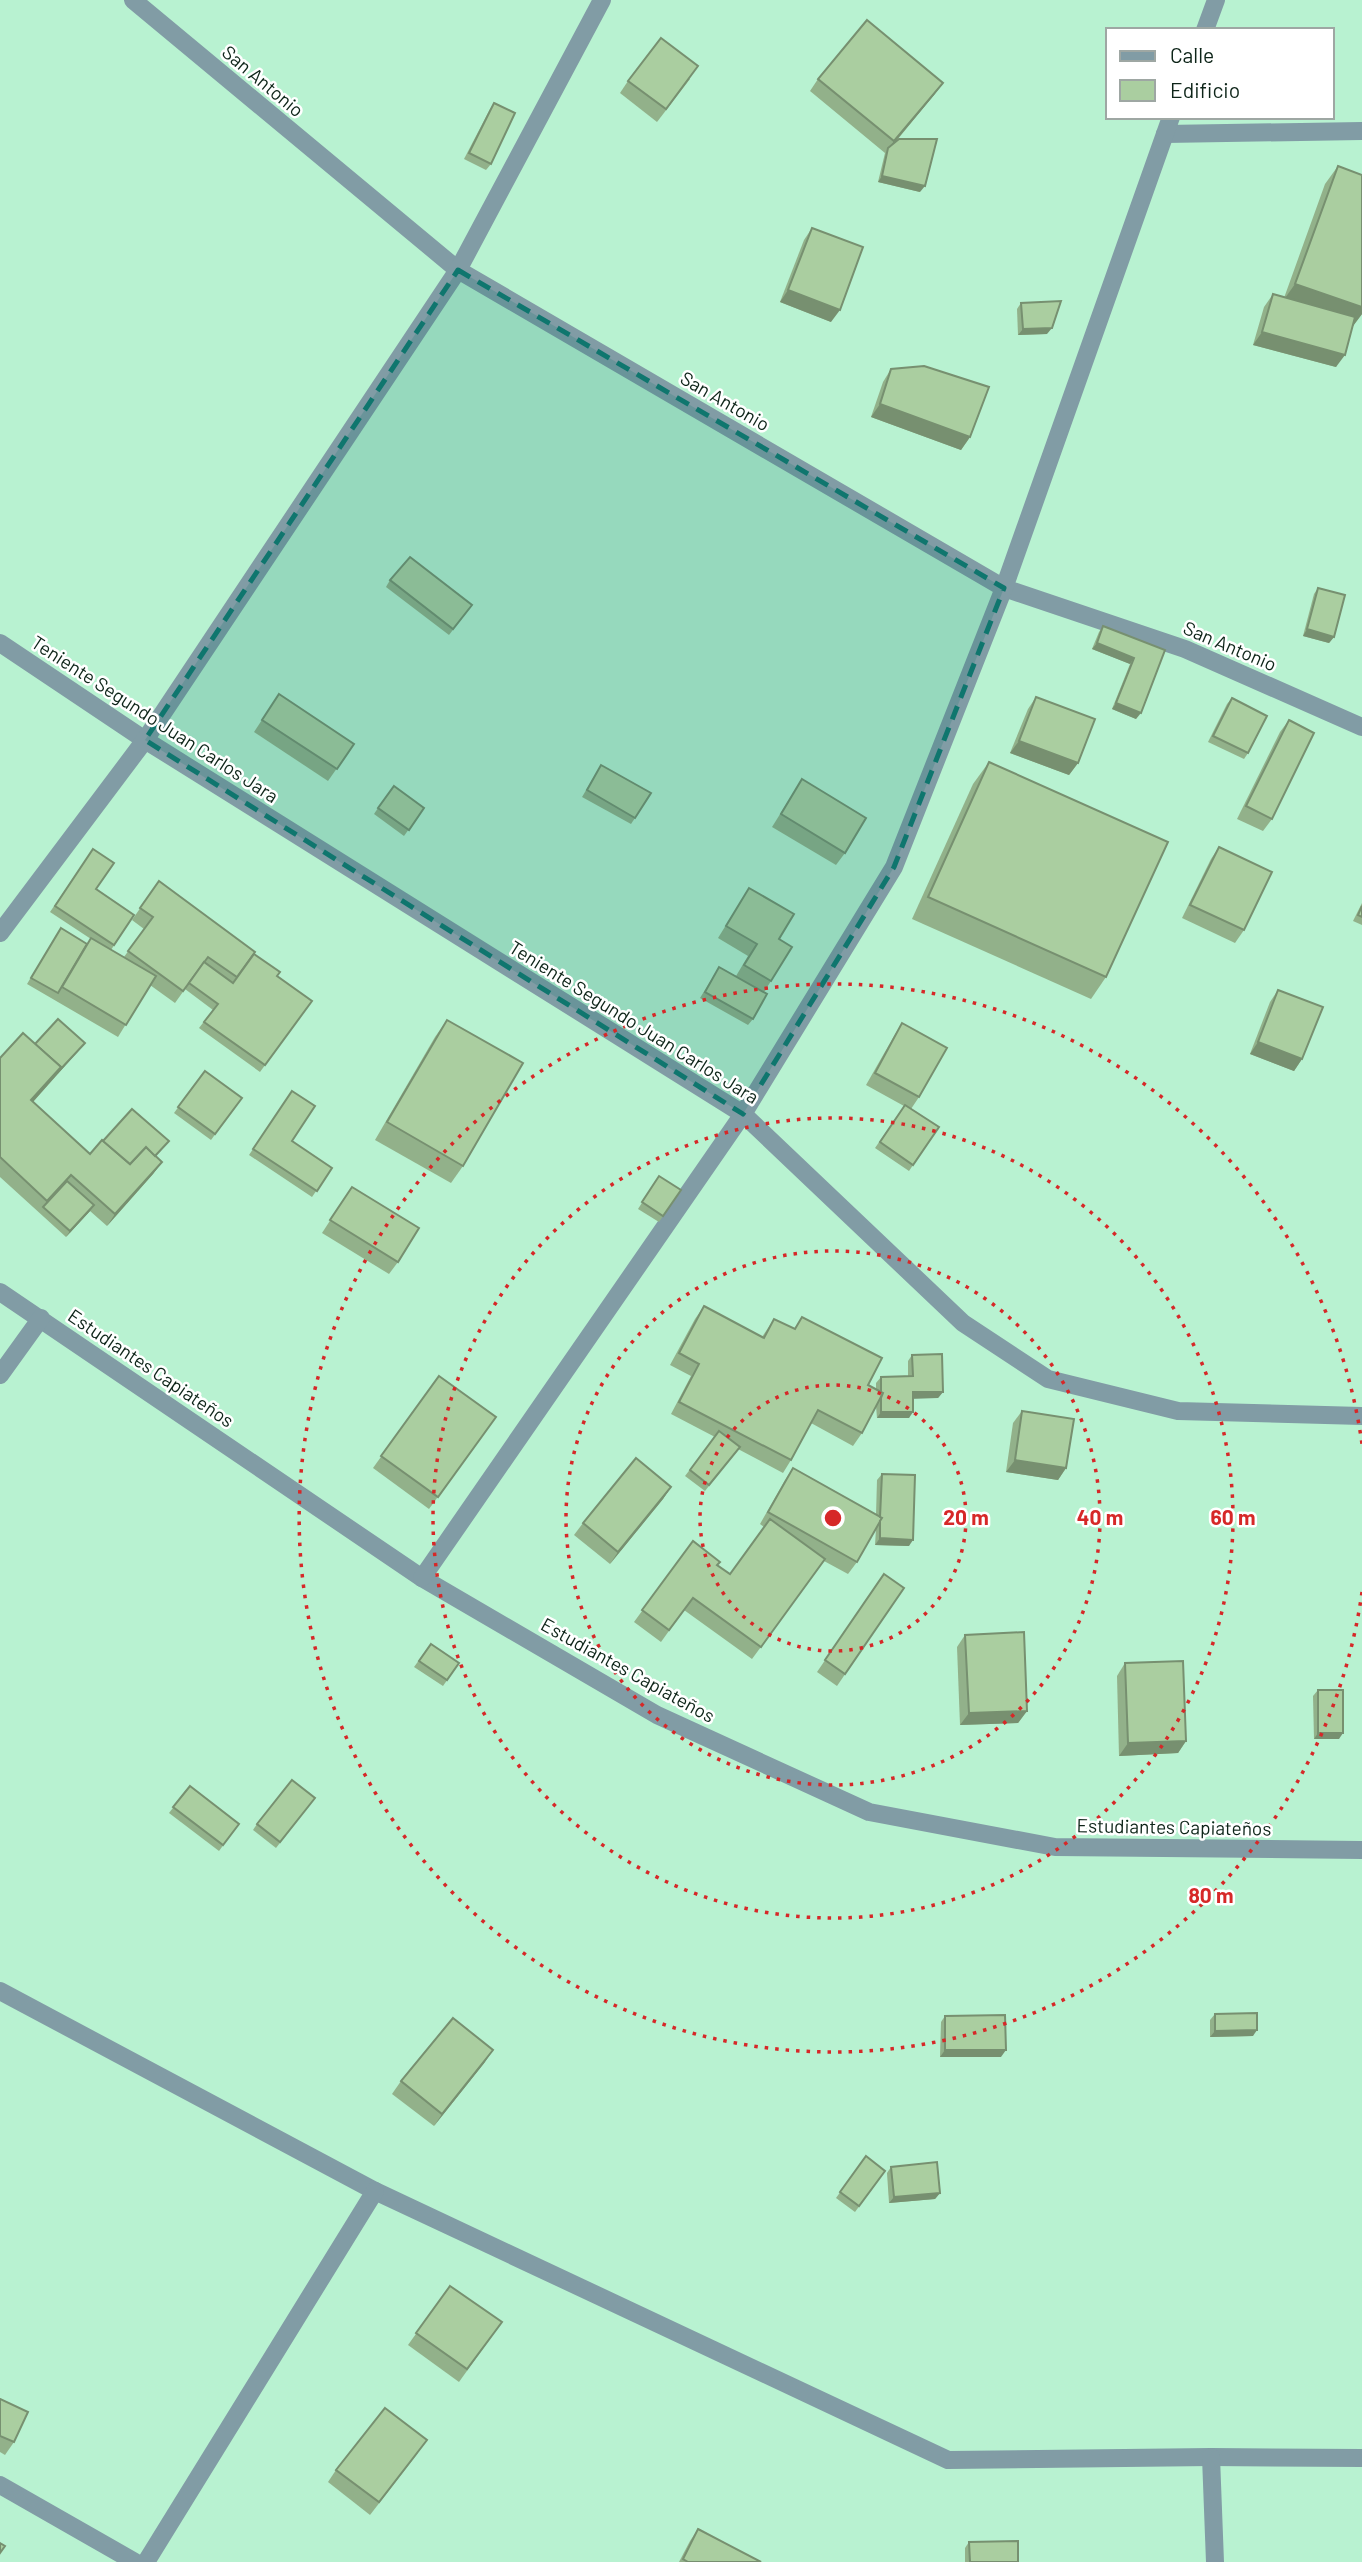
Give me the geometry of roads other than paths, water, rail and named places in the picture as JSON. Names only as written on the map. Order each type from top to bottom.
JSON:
[{"type":"street","name":"San Antonio","points":[[133,0],[458,270],[1004,587],[1185,649],[1362,727]]},
{"type":"street","points":[[0,933],[145,740],[458,270],[602,0]]},
{"type":"street","points":[[1206,28],[1216,0]]},
{"type":"street","points":[[422,1578],[743,1114],[894,867],[1004,587],[1168,125],[1362,131]]},
{"type":"street","name":"Teniente Segundo Juan Carlos Jara","points":[[0,643],[145,740],[743,1114],[963,1323],[1048,1379],[1178,1411],[1362,1416]]},
{"type":"street","name":"Estudiantes Capiateños","points":[[0,1292],[422,1578],[657,1715],[869,1812],[1055,1847],[1362,1850]]},
{"type":"street","points":[[0,1376],[41,1318]]},
{"type":"street","points":[[0,1991],[375,2192],[948,2460],[1362,2458]]},
{"type":"street","points":[[146,2562],[375,2192]]},
{"type":"street","points":[[1211,2457],[1215,2562]]},
{"type":"street","points":[[0,2485],[135,2562]]}]
